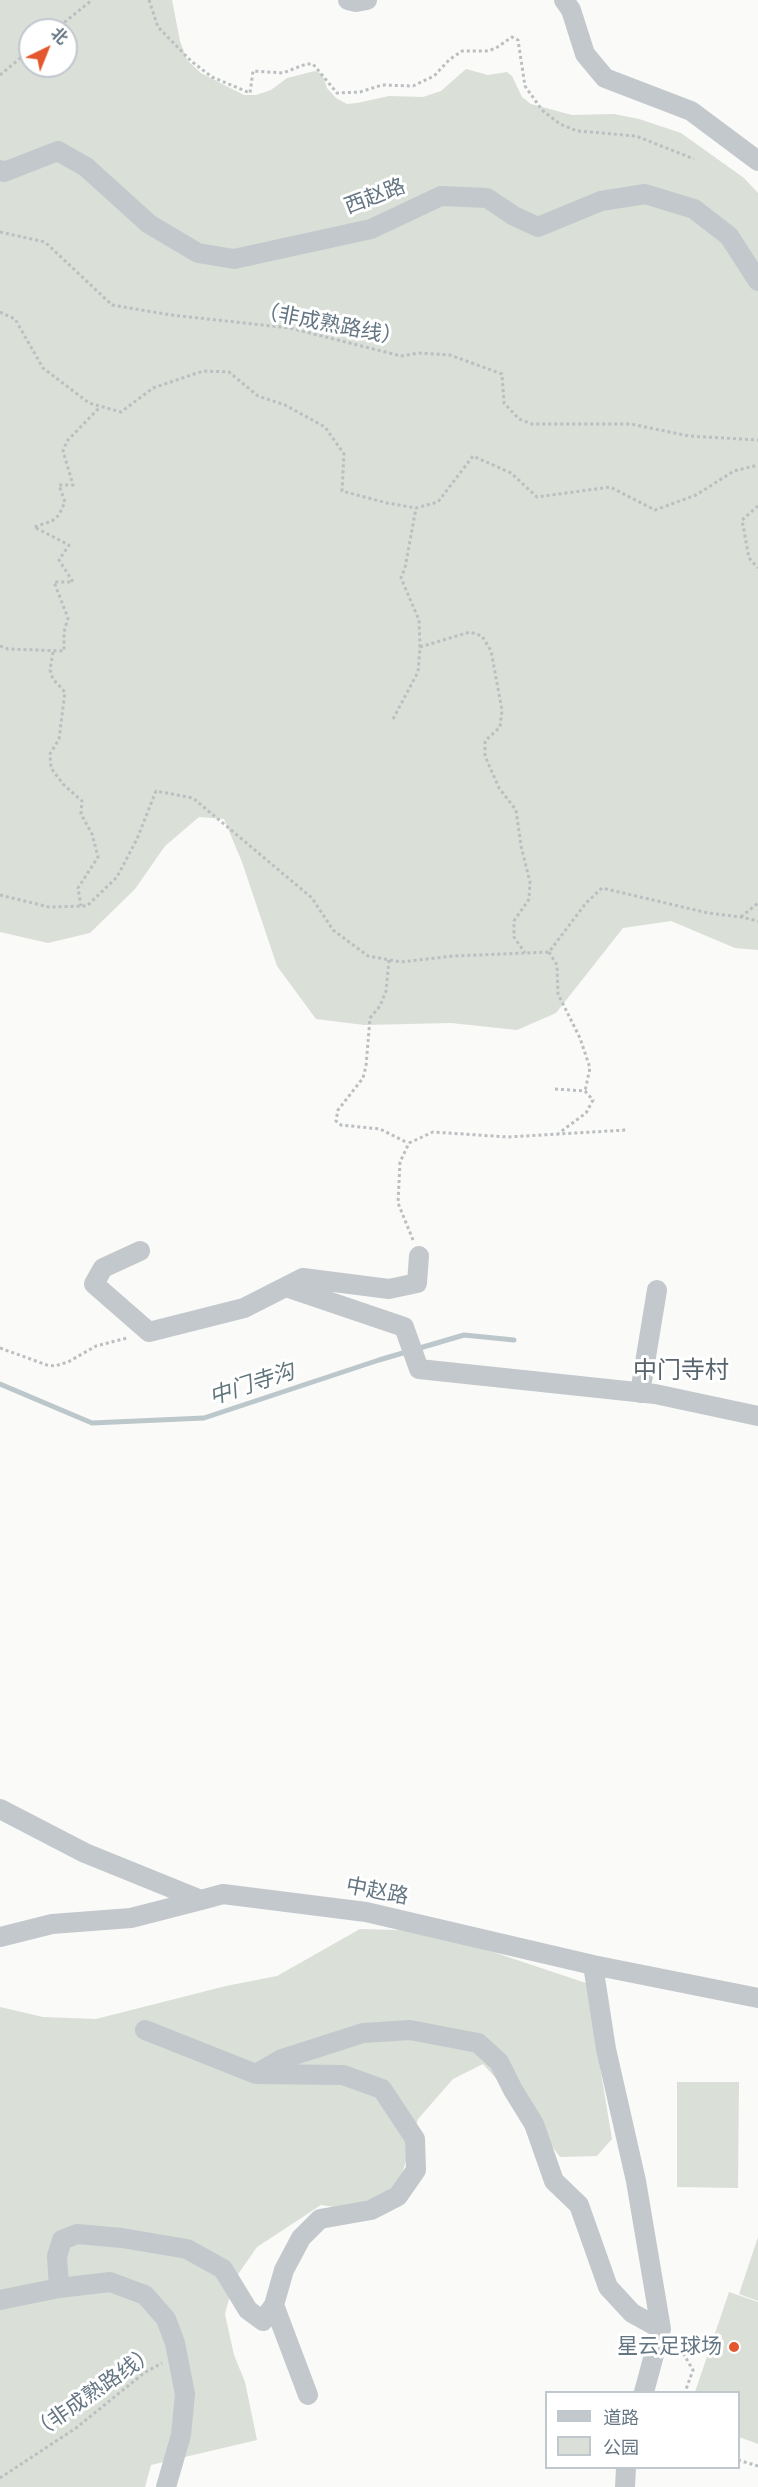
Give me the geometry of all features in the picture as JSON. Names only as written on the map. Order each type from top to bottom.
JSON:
[{"type":"street","points":[[348,0],[356,2],[367,0]]},
{"type":"street","points":[[564,0],[571,10],[585,54],[604,78],[692,111],[758,161]]},
{"type":"street","name":"西赵路","points":[[0,170],[4,172],[58,151],[86,167],[149,224],[198,253],[234,259],[371,229],[441,196],[487,198],[514,216],[538,227],[601,201],[645,194],[694,208],[729,236],[758,281]]},
{"type":"street","points":[[140,1251],[103,1268],[94,1284],[150,1332],[244,1308],[303,1278],[389,1289],[417,1283],[419,1256]]},
{"type":"street","points":[[286,1287],[404,1327],[419,1369],[640,1393],[756,1411]]},
{"type":"street","points":[[640,1393],[657,1290]]},
{"type":"street","points":[[0,1809],[85,1853],[201,1900]]},
{"type":"street","name":"中赵路","points":[[0,1937],[52,1924],[131,1918],[223,1894],[366,1912],[593,1965],[758,1998]]},
{"type":"street","points":[[593,1965],[606,2049],[636,2181],[661,2329],[644,2391]]},
{"type":"street","points":[[58,2288],[57,2256],[62,2240],[77,2234],[122,2238],[187,2249],[223,2269],[248,2310],[263,2321],[274,2305],[284,2270],[301,2238],[320,2219],[371,2210],[398,2196],[416,2170],[415,2139],[382,2089],[343,2075],[256,2074],[145,2030]]},
{"type":"street","points":[[256,2074],[282,2059],[363,2033],[410,2030],[478,2043],[499,2062],[534,2124],[554,2181],[579,2205],[608,2288],[632,2313],[661,2329]]},
{"type":"street","points":[[0,2300],[58,2288],[110,2282],[145,2295],[166,2319],[177,2354],[185,2394],[181,2435],[166,2487]]},
{"type":"street","points":[[274,2305],[308,2395]]},
{"type":"street","points":[[626,2469],[626,2487]]},
{"type":"path","points":[[70,18],[92,0]]},
{"type":"path","points":[[149,0],[158,27],[190,61],[212,77],[250,93],[253,71],[283,73],[306,64],[313,64],[337,93],[360,93],[382,85],[413,86],[434,76],[449,60],[462,51],[488,51],[512,37],[518,40],[525,86],[542,110],[560,124],[577,131],[636,136],[694,159]]},
{"type":"path","points":[[0,75],[18,60]]},
{"type":"path","name":"（非成熟路线）","points":[[0,232],[45,242],[112,304],[171,315],[290,328],[401,356],[418,353],[450,355],[502,374],[504,403],[519,419],[532,424],[631,424],[689,436],[758,440]]},
{"type":"path","points":[[0,312],[15,319],[43,368],[88,403],[121,412],[153,388],[203,371],[229,372],[258,396],[285,405],[325,427],[344,454],[342,491],[416,508],[438,502],[473,456],[511,473],[537,497],[610,487],[655,510],[696,495],[734,471],[758,465]]},
{"type":"path","points":[[0,646],[8,650],[64,651],[64,632],[68,618],[54,582],[73,582],[59,560],[69,545],[34,527],[52,521],[59,515],[65,502],[59,485],[73,485],[63,452],[67,441],[101,407]]},
{"type":"path","points":[[758,506],[742,520],[749,558],[758,568]]},
{"type":"path","points":[[393,719],[418,672],[419,620],[401,578],[405,568],[416,508]]},
{"type":"path","points":[[420,647],[470,632],[482,636],[491,651],[502,710],[500,727],[485,741],[485,756],[500,788],[516,810],[521,846],[530,882],[529,899],[514,921],[514,937],[525,953]]},
{"type":"path","points":[[53,652],[50,670],[53,679],[65,692],[59,739],[50,754],[51,768],[63,784],[82,801],[81,814],[92,834],[98,856],[78,888],[81,906]]},
{"type":"path","points":[[0,895],[49,907],[87,906],[117,877],[137,838],[156,791],[193,798],[312,898],[333,930],[368,956],[401,962],[453,956],[549,952]]},
{"type":"path","points":[[549,952],[586,903],[602,888],[708,913],[758,921]]},
{"type":"path","points":[[741,917],[758,903]]},
{"type":"path","points":[[549,952],[557,965],[558,994],[580,1038],[590,1068],[585,1091]]},
{"type":"path","points":[[389,960],[386,991],[380,1006],[370,1018],[363,1078],[338,1110],[336,1121],[341,1125],[380,1129],[409,1143]]},
{"type":"path","points":[[555,1089],[585,1091],[593,1100],[586,1113],[557,1134]]},
{"type":"path","points":[[419,1256],[398,1203],[400,1162],[409,1143],[433,1132],[508,1137],[626,1130]]},
{"type":"path","points":[[0,1348],[47,1365],[55,1365],[68,1362],[96,1346],[150,1332]]},
{"type":"path","points":[[661,2329],[676,2340],[693,2370],[685,2391]]},
{"type":"path","name":"（非成熟路线）","points":[[0,2478],[76,2428],[144,2373],[177,2354]]},
{"type":"path","points":[[740,2461],[758,2466]]},
{"type":"green space","points":[[0,0],[172,0],[180,41],[187,60],[201,73],[244,95],[256,95],[271,90],[287,78],[315,71],[322,74],[327,88],[336,98],[347,104],[389,96],[423,97],[441,91],[466,69],[488,75],[507,72],[512,76],[522,97],[531,104],[572,115],[614,114],[639,119],[681,133],[744,178],[758,193],[758,950],[735,948],[671,921],[623,928],[556,1013],[517,1030],[451,1023],[364,1025],[316,1019],[277,966],[242,862],[224,819],[199,817],[165,846],[135,889],[90,933],[48,943],[0,932]]},
{"type":"green space","points":[[360,1929],[430,1931],[586,1983],[612,2139],[597,2156],[560,2157],[528,2114],[483,2064],[453,2079],[418,2119],[399,2185],[367,2212],[321,2205],[257,2247],[234,2280],[225,2314],[234,2355],[245,2382],[257,2440],[151,2465],[145,2487],[0,2487],[0,2007],[43,2017],[96,2019],[226,1986],[277,1976]]},
{"type":"green space","points":[[677,2082],[739,2082],[738,2188],[677,2187]]},
{"type":"green space","points":[[758,2237],[758,2301],[739,2294]]},
{"type":"green space","name":"星云足球场","points":[[729,2292],[758,2302],[758,2444],[740,2437],[740,2391],[695,2391]]},
{"type":"waterway","name":"中门寺沟","points":[[0,1384],[92,1423],[204,1418],[379,1360],[464,1335],[514,1340]]},
{"type":"place","name":"星云足球场","points":[[734,2347]]},
{"type":"district","name":"中门寺村","points":[[681,1371]]}]
